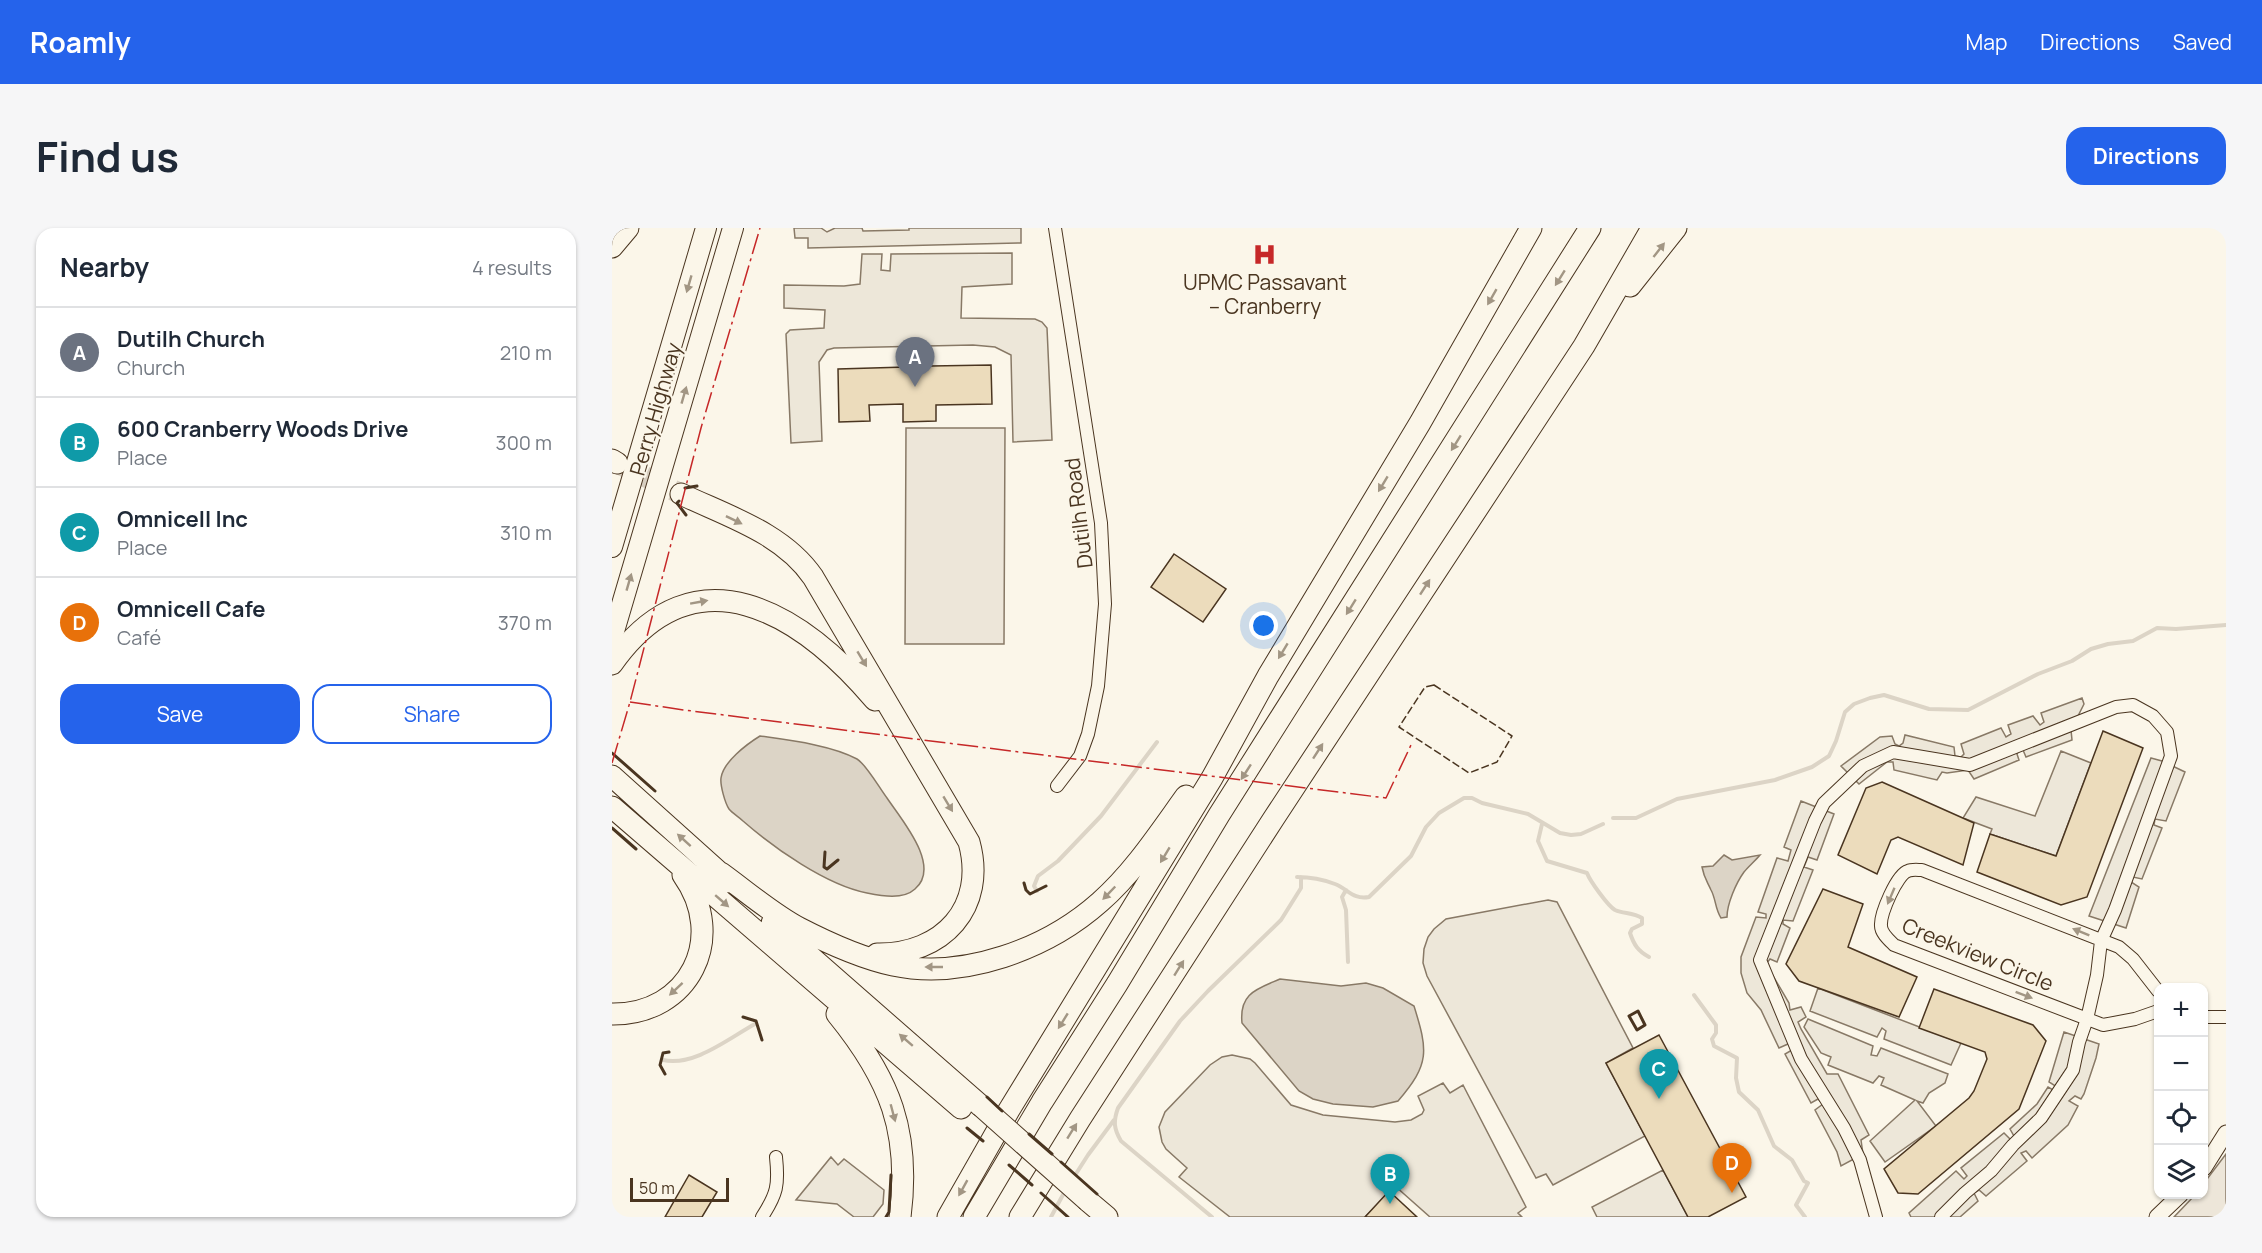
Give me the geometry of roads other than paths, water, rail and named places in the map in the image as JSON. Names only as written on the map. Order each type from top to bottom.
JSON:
[{"type":"highway","points":[[612,247],[628,228]]},
{"type":"highway","name":"Perry Highway","points":[[612,547],[706,228]]},
{"type":"highway","name":"Perry Highway","points":[[612,638],[733,228]]},
{"type":"highway","points":[[948,1217],[1009,1110],[1212,778],[1268,676],[1420,423],[1531,228]]},
{"type":"highway","points":[[974,1217],[1219,815],[1590,228]]},
{"type":"highway","points":[[1020,1217],[1074,1128],[1274,818],[1584,346],[1652,228]]},
{"type":"highway","points":[[1584,346],[1676,228]]},
{"type":"highway","points":[[681,494],[769,537],[786,547],[801,561],[813,577],[969,842],[974,865],[971,889],[968,900],[955,922],[930,944],[899,953],[877,954],[853,951]]},
{"type":"highway","points":[[612,664],[638,633],[666,612],[690,604],[715,600],[750,605],[781,620],[839,663],[879,705],[918,754]]},
{"type":"highway","points":[[721,873],[797,927],[892,965],[940,968],[987,961],[1018,952],[1067,927],[1101,901],[1123,879],[1155,839],[1268,676]]},
{"type":"highway","points":[[612,776],[721,873],[1084,1210],[1107,1217]]},
{"type":"highway","points":[[612,807],[807,976],[977,1112]]},
{"type":"highway","points":[[612,1014],[634,1012],[666,998],[685,981],[701,950],[703,927],[696,898],[680,872],[661,850]]},
{"type":"highway","points":[[807,976],[862,1044],[886,1089],[901,1147],[903,1170],[900,1217]]},
{"type":"street","name":"Dutilh Road","points":[[1055,228],[1101,523],[1105,596],[1101,659],[1088,734],[1080,756],[1057,786]]},
{"type":"street","points":[[1876,1217],[1860,1160],[1844,1128],[1801,1059],[1760,960],[1824,803],[1863,766],[1893,752],[1970,765],[2116,707],[2133,705],[2153,716],[2166,732],[2171,756],[2115,910],[2101,940],[2097,975],[2073,1070],[2041,1118],[2013,1144],[1991,1171],[1941,1217]]},
{"type":"street","name":"Creekview Circle","points":[[2154,986],[2133,959],[2119,948],[1922,870],[1908,870],[1899,877],[1884,913],[1881,926],[1894,945],[2103,1025],[2135,1019],[2154,1012]]},
{"type":"street","points":[[2208,1017],[2226,1017]]},
{"type":"street","points":[[2208,1162],[2226,1133]]},
{"type":"street","points":[[762,1217],[776,1193],[778,1174],[776,1157]]},
{"type":"street","points":[[2157,1217],[2176,1199]]},
{"type":"waterway","points":[[1613,818],[1636,818],[1677,799],[1775,780],[1812,767],[1829,756],[1845,712],[1854,704],[1870,698],[1884,695],[1929,709],[1968,710],[2038,674],[2072,661],[2091,649],[2133,641],[2157,628],[2176,629],[2226,625]]},
{"type":"waterway","points":[[1037,891],[1034,886],[1038,876],[1058,861],[1101,816],[1157,742]]},
{"type":"waterway","points":[[1297,877],[1326,881],[1340,886],[1355,896],[1369,897],[1411,856],[1426,827],[1439,813],[1464,798],[1472,798],[1482,803],[1528,814],[1560,833],[1581,834],[1603,824]]},
{"type":"waterway","points":[[1542,824],[1538,841],[1547,861],[1587,873],[1612,908],[1642,918],[1642,924],[1632,929],[1630,933],[1637,947],[1649,957]]},
{"type":"waterway","points":[[1212,1217],[1121,1141],[1115,1125],[1116,1113],[1180,1021],[1281,920],[1301,888],[1301,877]]},
{"type":"waterway","points":[[1346,890],[1342,897],[1346,910],[1348,962]]},
{"type":"waterway","points":[[1694,995],[1716,1025],[1716,1033],[1712,1039],[1714,1046],[1737,1058],[1736,1078],[1739,1092],[1758,1110],[1774,1146],[1792,1160],[1804,1181],[1808,1183],[1796,1205],[1805,1217]]},
{"type":"waterway","points":[[663,1060],[675,1061],[699,1055],[755,1024]]},
{"type":"waterway","points":[[1072,1180],[1114,1120]]},
{"type":"waterway","points":[[1051,1217],[1065,1191]]},
{"type":"tunnel","points":[[617,463],[681,494]]},
{"type":"place","name":"UPMC Passavant – Cranberry","points":[[1265,254]]},
{"type":"place","name":"Dutilh Church","points":[[915,387]]},
{"type":"place","name":"Omnicell Inc","points":[[1659,1099]]},
{"type":"place","name":"Omnicell Cafe","points":[[1732,1193]]},
{"type":"place","name":"600 Cranberry Woods Drive","points":[[1390,1204]]}]
